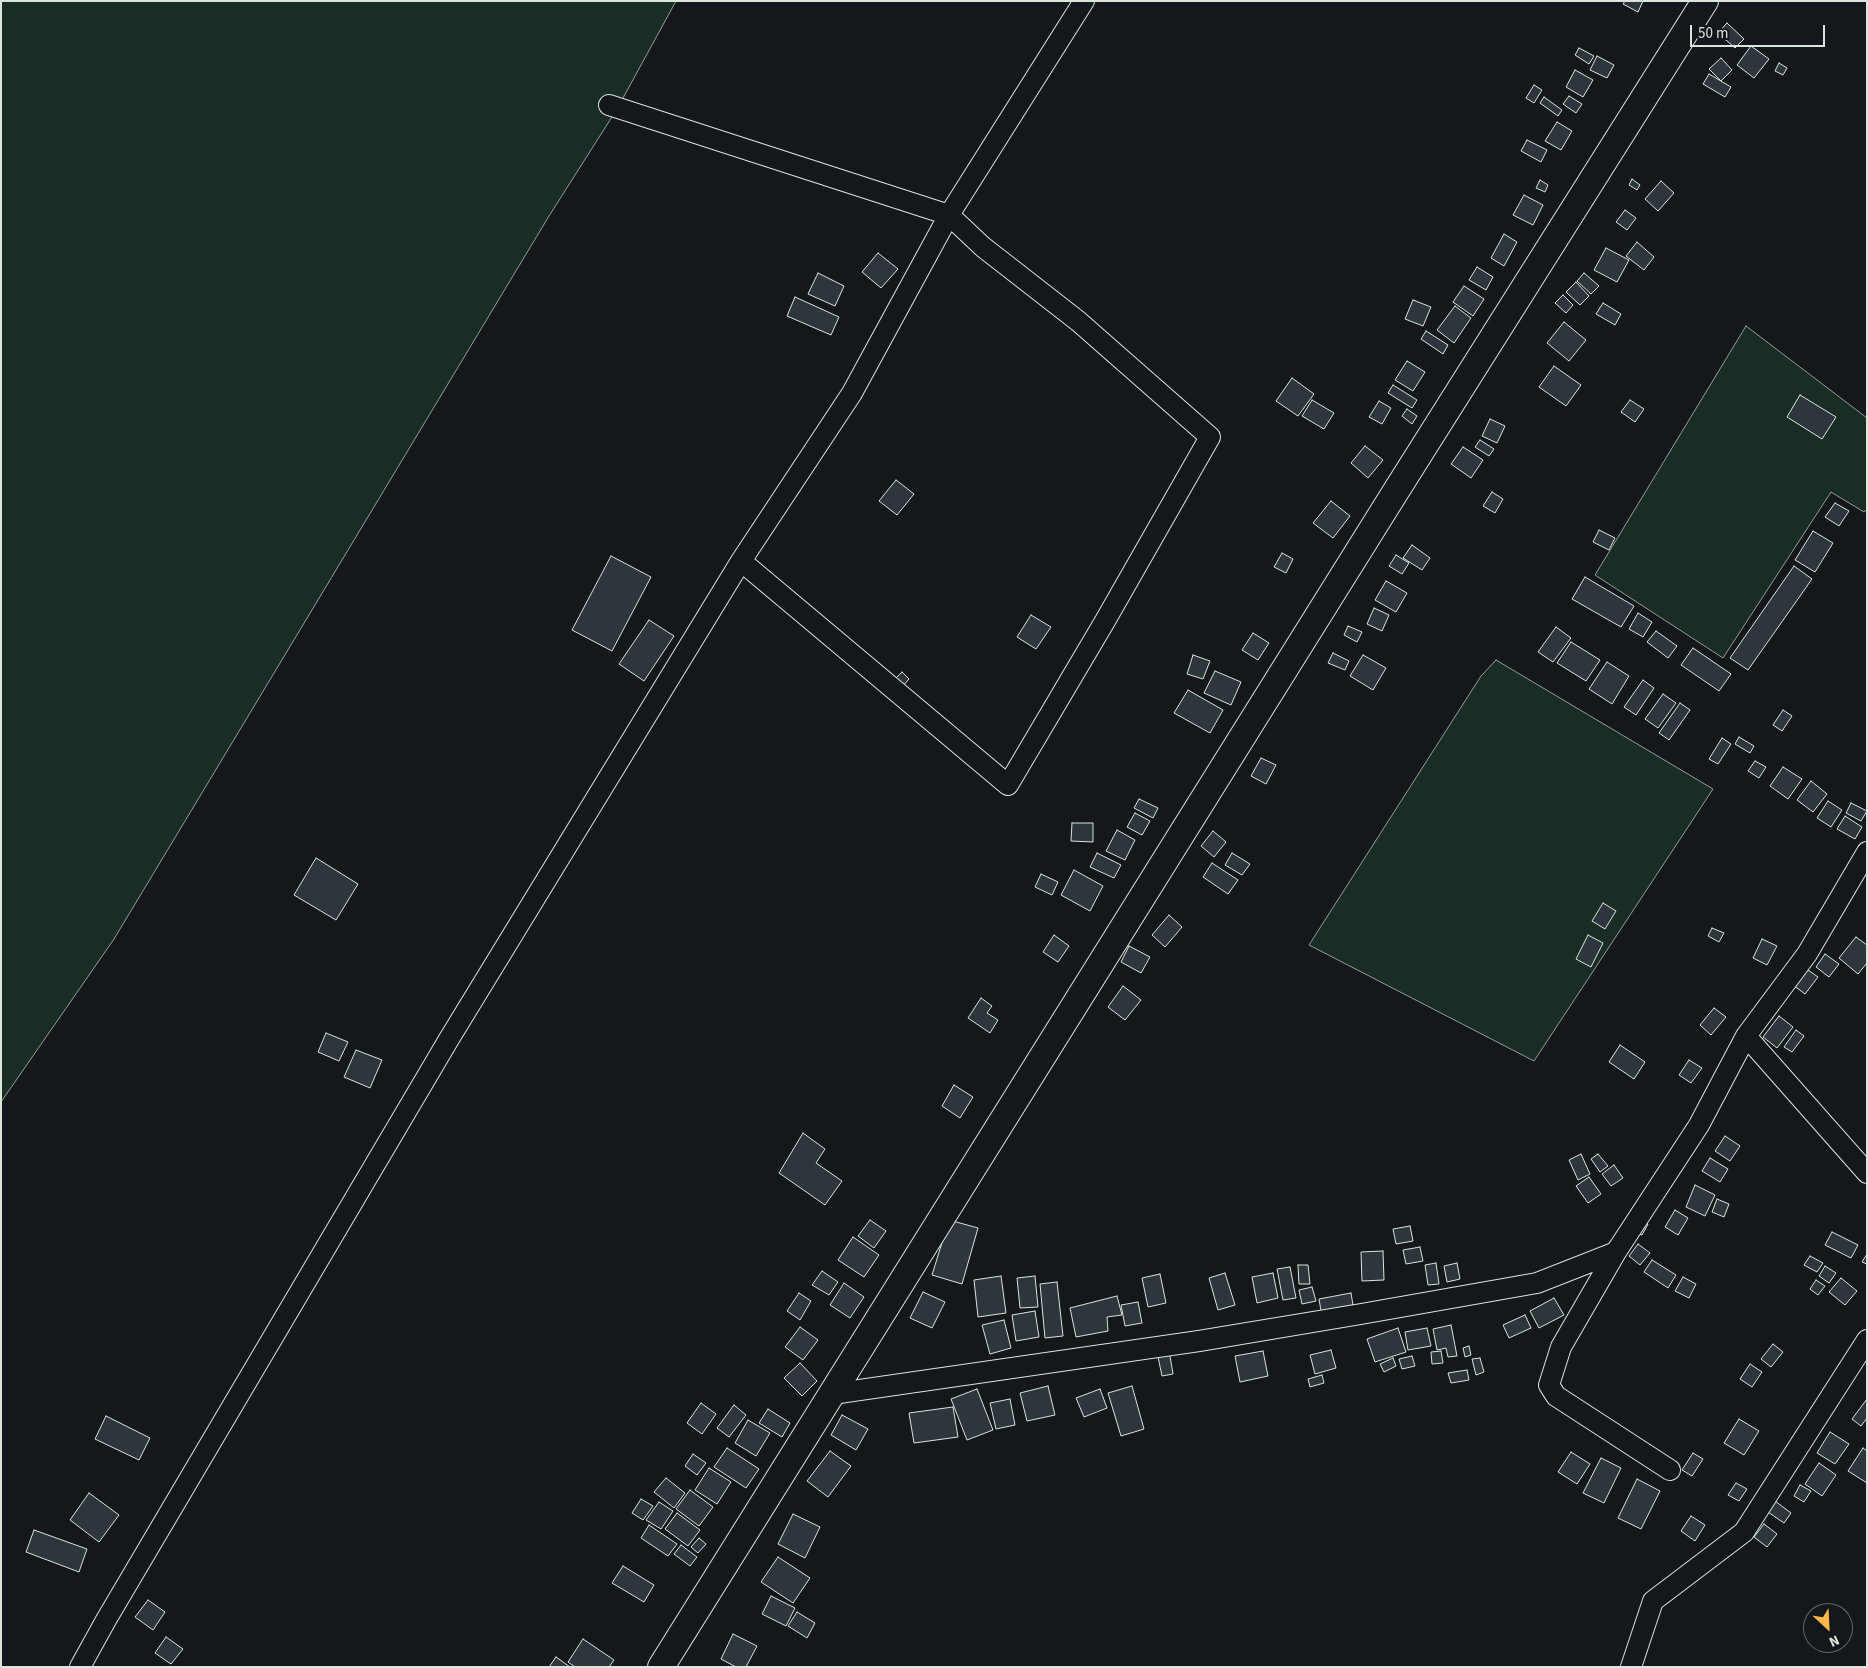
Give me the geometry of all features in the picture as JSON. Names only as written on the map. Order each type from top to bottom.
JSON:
[{"type":"main road","points":[[661,1667],[1705,1]]},
{"type":"street","points":[[80,1667],[449,1039],[741,562],[852,394],[949,215],[1084,1]]},
{"type":"street","points":[[609,105],[949,215],[983,248],[1078,322],[1210,438],[1008,785],[741,562]]},
{"type":"street","points":[[1670,1470],[1556,1396],[1549,1385],[1561,1347],[1616,1252],[1699,1125],[1746,1036],[1806,954],[1867,852]]},
{"type":"street","points":[[1746,1036],[1867,1173]]},
{"type":"street","points":[[832,1394],[1189,1342],[1537,1283],[1616,1252]]},
{"type":"street","points":[[1631,1667],[1653,1601],[1744,1532],[1867,1340]]},
{"type":"green space","points":[[1,1],[676,1],[617,109],[549,216],[114,939],[1,1102]]},
{"type":"green space","points":[[1746,326],[1867,418],[1867,509],[1864,512],[1831,492],[1723,658],[1595,575]]},
{"type":"green space","points":[[1496,660],[1713,789],[1534,1061],[1309,945],[1481,676]]},
{"type":"building","points":[[1625,1],[1643,1],[1638,12],[1623,4]]},
{"type":"building","points":[[1727,23],[1744,39],[1735,48],[1718,33]]},
{"type":"building","points":[[1751,46],[1769,59],[1754,78],[1737,65]]},
{"type":"building","points":[[1579,48],[1594,56],[1589,64],[1575,55]]},
{"type":"building","points":[[1597,56],[1614,65],[1607,78],[1590,70]]},
{"type":"building","points":[[1721,58],[1732,70],[1721,81],[1709,69]]},
{"type":"building","points":[[1779,63],[1787,68],[1783,75],[1775,71]]},
{"type":"building","points":[[1575,70],[1593,80],[1583,97],[1566,87]]},
{"type":"building","points":[[1709,74],[1731,87],[1725,97],[1703,84]]},
{"type":"building","points":[[1534,85],[1542,90],[1534,103],[1526,98]]},
{"type":"building","points":[[1569,96],[1582,104],[1576,113],[1563,104]]},
{"type":"building","points":[[1544,97],[1562,110],[1558,116],[1540,103]]},
{"type":"building","points":[[1557,122],[1572,131],[1561,150],[1545,141]]},
{"type":"building","points":[[1527,140],[1547,150],[1541,162],[1521,151]]},
{"type":"building","points":[[1632,179],[1640,185],[1637,190],[1629,185]]},
{"type":"building","points":[[1540,180],[1548,185],[1545,192],[1536,188]]},
{"type":"building","points":[[1661,181],[1674,193],[1658,211],[1645,199]]},
{"type":"building","points":[[1524,195],[1543,205],[1533,225],[1513,215]]},
{"type":"building","points":[[1625,210],[1636,218],[1627,230],[1616,222]]},
{"type":"building","points":[[1504,234],[1517,242],[1504,266],[1491,258]]},
{"type":"building","points":[[1637,242],[1654,257],[1644,270],[1626,256]]},
{"type":"building","points":[[1606,248],[1629,260],[1617,282],[1594,270]]},
{"type":"building","points":[[878,253],[898,269],[881,288],[862,272]]},
{"type":"building","points":[[1477,267],[1493,277],[1486,290],[1469,280]]},
{"type":"building","points":[[818,273],[844,286],[835,306],[808,294]]},
{"type":"building","points":[[1584,273],[1599,286],[1591,294],[1577,281]]},
{"type":"building","points":[[1576,282],[1589,296],[1580,305],[1566,292]]},
{"type":"building","points":[[1464,286],[1484,299],[1473,316],[1453,302]]},
{"type":"building","points":[[1563,295],[1573,305],[1566,313],[1555,303]]},
{"type":"building","points":[[795,297],[839,317],[831,335],[787,316]]},
{"type":"building","points":[[1413,300],[1431,307],[1423,326],[1405,319]]},
{"type":"building","points":[[1603,303],[1621,314],[1615,325],[1596,314]]},
{"type":"building","points":[[1455,306],[1471,318],[1454,343],[1437,330]]},
{"type":"building","points":[[1564,322],[1586,340],[1569,361],[1547,343]]},
{"type":"building","points":[[1426,331],[1448,345],[1443,354],[1421,339]]},
{"type":"building","points":[[1407,361],[1425,372],[1413,391],[1395,380]]},
{"type":"building","points":[[1554,366],[1581,385],[1566,406],[1539,387]]},
{"type":"building","points":[[1292,378],[1314,394],[1298,416],[1276,401]]},
{"type":"building","points":[[1393,385],[1417,400],[1412,408],[1388,393]]},
{"type":"building","points":[[1800,395],[1836,417],[1822,439],[1787,417]]},
{"type":"building","points":[[1312,400],[1334,413],[1324,429],[1302,416]]},
{"type":"building","points":[[1630,400],[1644,409],[1635,422],[1621,412]]},
{"type":"building","points":[[1379,401],[1391,408],[1382,424],[1369,417]]},
{"type":"building","points":[[1407,409],[1417,416],[1412,424],[1402,416]]},
{"type":"building","points":[[1490,419],[1505,426],[1497,443],[1482,436]]},
{"type":"building","points":[[1480,440],[1494,449],[1489,456],[1475,447]]},
{"type":"building","points":[[1365,446],[1383,460],[1368,478],[1351,463]]},
{"type":"building","points":[[1463,447],[1483,460],[1471,478],[1451,464]]},
{"type":"building","points":[[896,480],[914,494],[897,515],[879,501]]},
{"type":"building","points":[[1492,492],[1503,499],[1495,513],[1483,506]]},
{"type":"building","points":[[1331,501],[1350,516],[1333,538],[1313,523]]},
{"type":"building","points":[[1835,503],[1849,511],[1839,526],[1825,517]]},
{"type":"building","points":[[1599,530],[1615,538],[1609,550],[1593,542]]},
{"type":"building","points":[[1813,531],[1833,543],[1815,572],[1795,560]]},
{"type":"building","points":[[1412,545],[1430,558],[1422,570],[1403,558]]},
{"type":"building","points":[[1282,553],[1293,559],[1286,573],[1274,567]]},
{"type":"building","points":[[1396,555],[1409,563],[1402,574],[1389,566]]},
{"type":"building","points":[[611,556],[651,577],[612,651],[572,630]]},
{"type":"building","points":[[1794,566],[1812,579],[1748,670],[1730,658]]},
{"type":"building","points":[[1585,577],[1634,606],[1621,627],[1572,599]]},
{"type":"building","points":[[1386,581],[1407,593],[1396,612],[1375,600]]},
{"type":"building","points":[[1374,608],[1389,615],[1382,631],[1367,624]]},
{"type":"building","points":[[1638,613],[1652,622],[1643,637],[1629,629]]},
{"type":"building","points":[[1031,615],[1051,627],[1036,649],[1017,637]]},
{"type":"building","points":[[649,620],[674,636],[644,681],[619,664]]},
{"type":"building","points":[[1348,626],[1362,632],[1357,642],[1344,635]]},
{"type":"building","points":[[1556,627],[1571,638],[1553,662],[1538,652]]},
{"type":"building","points":[[1656,631],[1677,646],[1668,658],[1647,642]]},
{"type":"building","points":[[1253,633],[1269,643],[1258,660],[1242,650]]},
{"type":"building","points":[[1571,642],[1600,660],[1586,681],[1557,663]]},
{"type":"building","points":[[1693,648],[1731,674],[1719,691],[1681,665]]},
{"type":"building","points":[[1333,653],[1349,661],[1345,670],[1328,663]]},
{"type":"building","points":[[1193,655],[1210,661],[1203,679],[1187,674]]},
{"type":"building","points":[[1363,655],[1386,668],[1373,690],[1350,676]]},
{"type":"building","points":[[1607,662],[1629,676],[1612,704],[1589,689]]},
{"type":"building","points":[[1215,671],[1241,682],[1231,705],[1204,693]]},
{"type":"building","points":[[902,672],[909,679],[901,688],[893,681]]},
{"type":"building","points":[[1643,680],[1654,688],[1636,715],[1624,707]]},
{"type":"building","points":[[1188,690],[1223,710],[1210,733],[1174,713]]},
{"type":"building","points":[[1663,694],[1676,703],[1658,728],[1645,719]]},
{"type":"building","points":[[1680,703],[1690,710],[1669,740],[1659,733]]},
{"type":"building","points":[[1783,710],[1792,716],[1782,731],[1773,725]]},
{"type":"building","points":[[1739,737],[1754,746],[1750,753],[1735,744]]},
{"type":"building","points":[[1722,738],[1731,744],[1718,764],[1709,759]]},
{"type":"building","points":[[1261,758],[1276,765],[1266,784],[1251,776]]},
{"type":"building","points":[[1755,761],[1766,767],[1759,778],[1748,771]]},
{"type":"building","points":[[1783,767],[1802,779],[1788,799],[1770,786]]},
{"type":"building","points":[[1811,781],[1827,794],[1813,812],[1797,800]]},
{"type":"building","points":[[1139,799],[1158,808],[1153,818],[1134,808]]},
{"type":"building","points":[[1828,801],[1842,810],[1831,827],[1817,818]]},
{"type":"building","points":[[1851,803],[1867,811],[1861,821],[1846,813]]},
{"type":"building","points":[[1135,813],[1150,821],[1142,835],[1127,827]]},
{"type":"building","points":[[1845,816],[1862,827],[1855,839],[1837,829]]},
{"type":"building","points":[[1072,823],[1093,823],[1093,842],[1071,841]]},
{"type":"building","points":[[1117,830],[1135,840],[1125,860],[1106,851]]},
{"type":"building","points":[[1213,831],[1226,842],[1214,857],[1201,846]]},
{"type":"building","points":[[1097,853],[1121,865],[1114,878],[1090,867]]},
{"type":"building","points":[[1232,853],[1250,864],[1242,875],[1225,865]]},
{"type":"building","points":[[316,858],[358,884],[336,920],[294,895]]},
{"type":"building","points":[[1212,863],[1238,880],[1228,894],[1203,877]]},
{"type":"building","points":[[1074,870],[1103,886],[1090,911],[1061,895]]},
{"type":"building","points":[[1041,874],[1058,882],[1052,895],[1035,887]]},
{"type":"building","points":[[1603,903],[1616,911],[1605,929],[1592,921]]},
{"type":"building","points":[[1169,915],[1182,927],[1165,947],[1152,935]]},
{"type":"building","points":[[1712,928],[1724,933],[1719,942],[1708,936]]},
{"type":"building","points":[[1054,935],[1069,946],[1058,962],[1043,952]]},
{"type":"building","points":[[1588,935],[1603,943],[1591,967],[1576,959]]},
{"type":"building","points":[[1856,937],[1867,945],[1867,963],[1858,974],[1839,958]]},
{"type":"building","points":[[1762,939],[1777,946],[1767,965],[1753,958]]},
{"type":"building","points":[[1129,946],[1150,957],[1141,973],[1121,962]]},
{"type":"building","points":[[1825,954],[1839,964],[1829,977],[1816,967]]},
{"type":"building","points":[[1805,968],[1818,977],[1805,994],[1793,985]]},
{"type":"building","points":[[1123,986],[1141,1000],[1125,1020],[1108,1007]]},
{"type":"building","points":[[981,998],[992,1006],[987,1013],[998,1020],[990,1033],[968,1018]]},
{"type":"building","points":[[1714,1008],[1726,1017],[1711,1035],[1700,1025]]},
{"type":"building","points":[[1779,1016],[1793,1027],[1777,1048],[1763,1037]]},
{"type":"building","points":[[1796,1030],[1804,1036],[1792,1052],[1784,1047]]},
{"type":"building","points":[[326,1033],[348,1042],[339,1061],[318,1052]]},
{"type":"building","points":[[1620,1045],[1645,1062],[1634,1079],[1609,1062]]},
{"type":"building","points":[[356,1050],[382,1060],[370,1088],[344,1077]]},
{"type":"building","points":[[1689,1060],[1702,1068],[1691,1083],[1679,1075]]},
{"type":"building","points":[[954,1085],[973,1097],[960,1118],[942,1106]]},
{"type":"building","points":[[803,1133],[825,1149],[816,1163],[842,1181],[825,1205],[779,1173]]},
{"type":"building","points":[[1725,1136],[1740,1146],[1730,1161],[1715,1151]]},
{"type":"building","points":[[1581,1154],[1590,1174],[1578,1180],[1569,1160]]},
{"type":"building","points":[[1598,1154],[1608,1166],[1600,1172],[1591,1159]]},
{"type":"building","points":[[1710,1158],[1728,1169],[1720,1182],[1702,1171]]},
{"type":"building","points":[[1614,1165],[1623,1178],[1611,1186],[1602,1174]]},
{"type":"building","points":[[1589,1177],[1601,1194],[1588,1203],[1576,1186]]},
{"type":"building","points":[[1695,1185],[1715,1195],[1705,1216],[1686,1207]]},
{"type":"building","points":[[1717,1199],[1729,1204],[1724,1217],[1712,1212]]},
{"type":"building","points":[[1675,1210],[1688,1218],[1678,1235],[1665,1227]]},
{"type":"building","points":[[870,1220],[886,1231],[874,1248],[858,1236]]},
{"type":"building","points":[[949,1220],[978,1228],[962,1284],[932,1275]]},
{"type":"building","points":[[1640,1220],[1648,1224],[1642,1235],[1634,1231]]},
{"type":"building","points":[[1410,1226],[1413,1241],[1396,1244],[1393,1229]]},
{"type":"building","points":[[1832,1232],[1858,1245],[1851,1258],[1825,1245]]},
{"type":"building","points":[[853,1237],[879,1255],[864,1277],[838,1260]]},
{"type":"building","points":[[1638,1244],[1650,1253],[1640,1265],[1629,1256]]},
{"type":"building","points":[[1420,1247],[1423,1261],[1406,1264],[1403,1250]]},
{"type":"building","points":[[1383,1251],[1384,1280],[1362,1281],[1361,1252]]},
{"type":"building","points":[[1867,1254],[1867,1264],[1862,1262]]},
{"type":"building","points":[[1810,1256],[1823,1263],[1817,1272],[1804,1265]]},
{"type":"building","points":[[1652,1260],[1676,1275],[1668,1288],[1644,1272]]},
{"type":"building","points":[[1436,1263],[1439,1284],[1428,1285],[1425,1265]]},
{"type":"building","points":[[1457,1263],[1460,1279],[1447,1282],[1444,1266]]},
{"type":"building","points":[[1298,1265],[1308,1265],[1310,1284],[1299,1284]]},
{"type":"building","points":[[1825,1266],[1836,1273],[1829,1283],[1819,1276]]},
{"type":"building","points":[[1290,1267],[1296,1298],[1283,1300],[1277,1269]]},
{"type":"building","points":[[822,1271],[838,1282],[829,1295],[812,1285]]},
{"type":"building","points":[[1225,1273],[1235,1305],[1218,1310],[1209,1278]]},
{"type":"building","points":[[1273,1273],[1278,1298],[1257,1303],[1252,1277]]},
{"type":"building","points":[[1160,1274],[1166,1303],[1148,1307],[1142,1278]]},
{"type":"building","points":[[1001,1276],[1006,1313],[978,1317],[974,1280]]},
{"type":"building","points":[[1035,1276],[1038,1307],[1020,1308],[1017,1278]]},
{"type":"building","points":[[1683,1277],[1696,1284],[1689,1298],[1675,1291]]},
{"type":"building","points":[[1841,1278],[1857,1291],[1845,1305],[1829,1292]]},
{"type":"building","points":[[1816,1280],[1825,1286],[1818,1295],[1810,1289]]},
{"type":"building","points":[[1057,1282],[1063,1336],[1045,1338],[1040,1284]]},
{"type":"building","points":[[844,1283],[864,1297],[850,1318],[830,1305]]},
{"type":"building","points":[[1312,1287],[1316,1301],[1302,1304],[1299,1290]]},
{"type":"building","points":[[923,1292],[945,1302],[932,1328],[910,1318]]},
{"type":"building","points":[[799,1293],[811,1301],[800,1320],[787,1311]]},
{"type":"building","points":[[1351,1293],[1353,1305],[1321,1311],[1319,1299]]},
{"type":"building","points":[[1117,1296],[1122,1315],[1107,1317],[1108,1331],[1076,1337],[1070,1308]]},
{"type":"building","points":[[1554,1298],[1564,1315],[1539,1328],[1530,1311]]},
{"type":"building","points":[[1138,1302],[1142,1323],[1125,1326],[1121,1305]]},
{"type":"building","points":[[1035,1311],[1039,1337],[1016,1341],[1012,1315]]},
{"type":"building","points":[[1525,1315],[1531,1328],[1509,1338],[1503,1325]]},
{"type":"building","points":[[1004,1320],[1011,1348],[990,1354],[982,1325]]},
{"type":"building","points":[[1451,1325],[1457,1356],[1448,1357],[1446,1348],[1437,1350],[1433,1329]]},
{"type":"building","points":[[800,1327],[818,1340],[803,1360],[785,1347]]},
{"type":"building","points":[[1398,1328],[1406,1352],[1375,1362],[1367,1339]]},
{"type":"building","points":[[1427,1328],[1431,1346],[1408,1350],[1405,1332]]},
{"type":"building","points":[[1773,1344],[1783,1352],[1771,1367],[1761,1359]]},
{"type":"building","points":[[1469,1346],[1471,1355],[1465,1357],[1463,1348]]},
{"type":"building","points":[[1169,1350],[1173,1374],[1162,1376],[1157,1352]]},
{"type":"building","points":[[1331,1350],[1336,1368],[1315,1374],[1310,1355]]},
{"type":"building","points":[[1263,1351],[1268,1376],[1240,1382],[1235,1356]]},
{"type":"building","points":[[1441,1351],[1443,1363],[1432,1364],[1431,1352]]},
{"type":"building","points":[[1412,1356],[1415,1366],[1402,1369],[1399,1359]]},
{"type":"building","points":[[1393,1358],[1396,1366],[1384,1372],[1380,1364]]},
{"type":"building","points":[[1480,1358],[1484,1372],[1476,1375],[1472,1359]]},
{"type":"building","points":[[800,1363],[817,1381],[802,1396],[784,1378]]},
{"type":"building","points":[[1750,1364],[1762,1372],[1752,1387],[1740,1379]]},
{"type":"building","points":[[1467,1370],[1469,1380],[1451,1383],[1448,1373]]},
{"type":"building","points":[[1322,1375],[1324,1383],[1310,1387],[1308,1379]]},
{"type":"building","points":[[1048,1386],[1055,1415],[1027,1421],[1020,1393]]},
{"type":"building","points":[[1132,1386],[1144,1429],[1121,1436],[1108,1393]]},
{"type":"building","points":[[977,1389],[993,1430],[967,1440],[951,1399]]},
{"type":"building","points":[[1100,1389],[1107,1408],[1084,1417],[1076,1398]]},
{"type":"building","points":[[1010,1399],[1015,1425],[996,1429],[990,1403]]},
{"type":"building","points":[[1867,1399],[1867,1418],[1861,1426],[1852,1419]]},
{"type":"building","points":[[701,1403],[716,1414],[702,1434],[687,1423]]},
{"type":"building","points":[[734,1405],[746,1415],[729,1437],[717,1428]]},
{"type":"building","points":[[953,1407],[958,1437],[914,1443],[909,1413]]},
{"type":"building","points":[[768,1409],[790,1423],[782,1437],[759,1423]]},
{"type":"building","points":[[842,1415],[868,1429],[856,1450],[831,1435]]},
{"type":"building","points":[[106,1416],[150,1438],[139,1460],[95,1439]]},
{"type":"building","points":[[1739,1419],[1759,1431],[1744,1455],[1724,1443]]},
{"type":"building","points":[[748,1420],[770,1433],[756,1456],[735,1443]]},
{"type":"building","points":[[1830,1432],[1849,1444],[1835,1464],[1817,1453]]},
{"type":"building","points":[[727,1448],[759,1469],[746,1488],[714,1467]]},
{"type":"building","points":[[1863,1448],[1867,1451],[1867,1483],[1848,1471]]},
{"type":"building","points":[[830,1451],[851,1466],[828,1497],[807,1481]]},
{"type":"building","points":[[1571,1452],[1590,1464],[1577,1484],[1558,1472]]},
{"type":"building","points":[[1693,1453],[1703,1459],[1692,1476],[1682,1470]]},
{"type":"building","points":[[693,1454],[706,1463],[697,1475],[685,1466]]},
{"type":"building","points":[[1601,1458],[1621,1468],[1604,1503],[1583,1493]]},
{"type":"building","points":[[1819,1463],[1836,1475],[1822,1496],[1805,1484]]},
{"type":"building","points":[[709,1468],[731,1482],[717,1504],[695,1490]]},
{"type":"building","points":[[666,1478],[685,1493],[674,1508],[654,1492]]},
{"type":"building","points":[[1637,1479],[1660,1491],[1641,1529],[1618,1518]]},
{"type":"building","points":[[1736,1483],[1747,1489],[1739,1501],[1728,1495]]},
{"type":"building","points":[[1800,1485],[1811,1491],[1804,1502],[1794,1496]]},
{"type":"building","points":[[690,1490],[713,1507],[699,1526],[676,1509]]},
{"type":"building","points":[[89,1493],[119,1515],[99,1542],[70,1520]]},
{"type":"building","points":[[641,1499],[653,1506],[643,1520],[632,1513]]},
{"type":"building","points":[[1775,1501],[1791,1513],[1784,1523],[1768,1512]]},
{"type":"building","points":[[659,1502],[673,1511],[661,1529],[646,1520]]},
{"type":"building","points":[[677,1513],[700,1530],[688,1546],[665,1529]]},
{"type":"building","points":[[793,1514],[820,1527],[805,1558],[778,1544]]},
{"type":"building","points":[[1691,1516],[1705,1525],[1695,1541],[1681,1531]]},
{"type":"building","points":[[1764,1524],[1777,1534],[1767,1547],[1754,1537]]},
{"type":"building","points":[[649,1525],[677,1544],[668,1556],[641,1538]]},
{"type":"building","points":[[34,1530],[87,1549],[79,1572],[26,1552]]},
{"type":"building","points":[[699,1538],[706,1544],[698,1553],[691,1547]]},
{"type":"building","points":[[681,1545],[697,1557],[690,1566],[674,1554]]},
{"type":"building","points":[[778,1557],[810,1578],[793,1603],[761,1582]]},
{"type":"building","points":[[623,1566],[654,1585],[644,1602],[612,1583]]},
{"type":"building","points":[[771,1596],[795,1608],[786,1626],[762,1614]]},
{"type":"building","points":[[148,1600],[165,1612],[153,1630],[135,1617]]},
{"type":"building","points":[[797,1612],[815,1623],[807,1638],[788,1626]]},
{"type":"building","points":[[733,1634],[757,1646],[746,1667],[736,1667],[721,1659]]},
{"type":"building","points":[[166,1637],[183,1649],[171,1664],[155,1653]]},
{"type":"building","points":[[583,1639],[614,1660],[609,1667],[575,1667],[568,1662]]},
{"type":"building","points":[[556,1657],[570,1667],[549,1667]]}]
